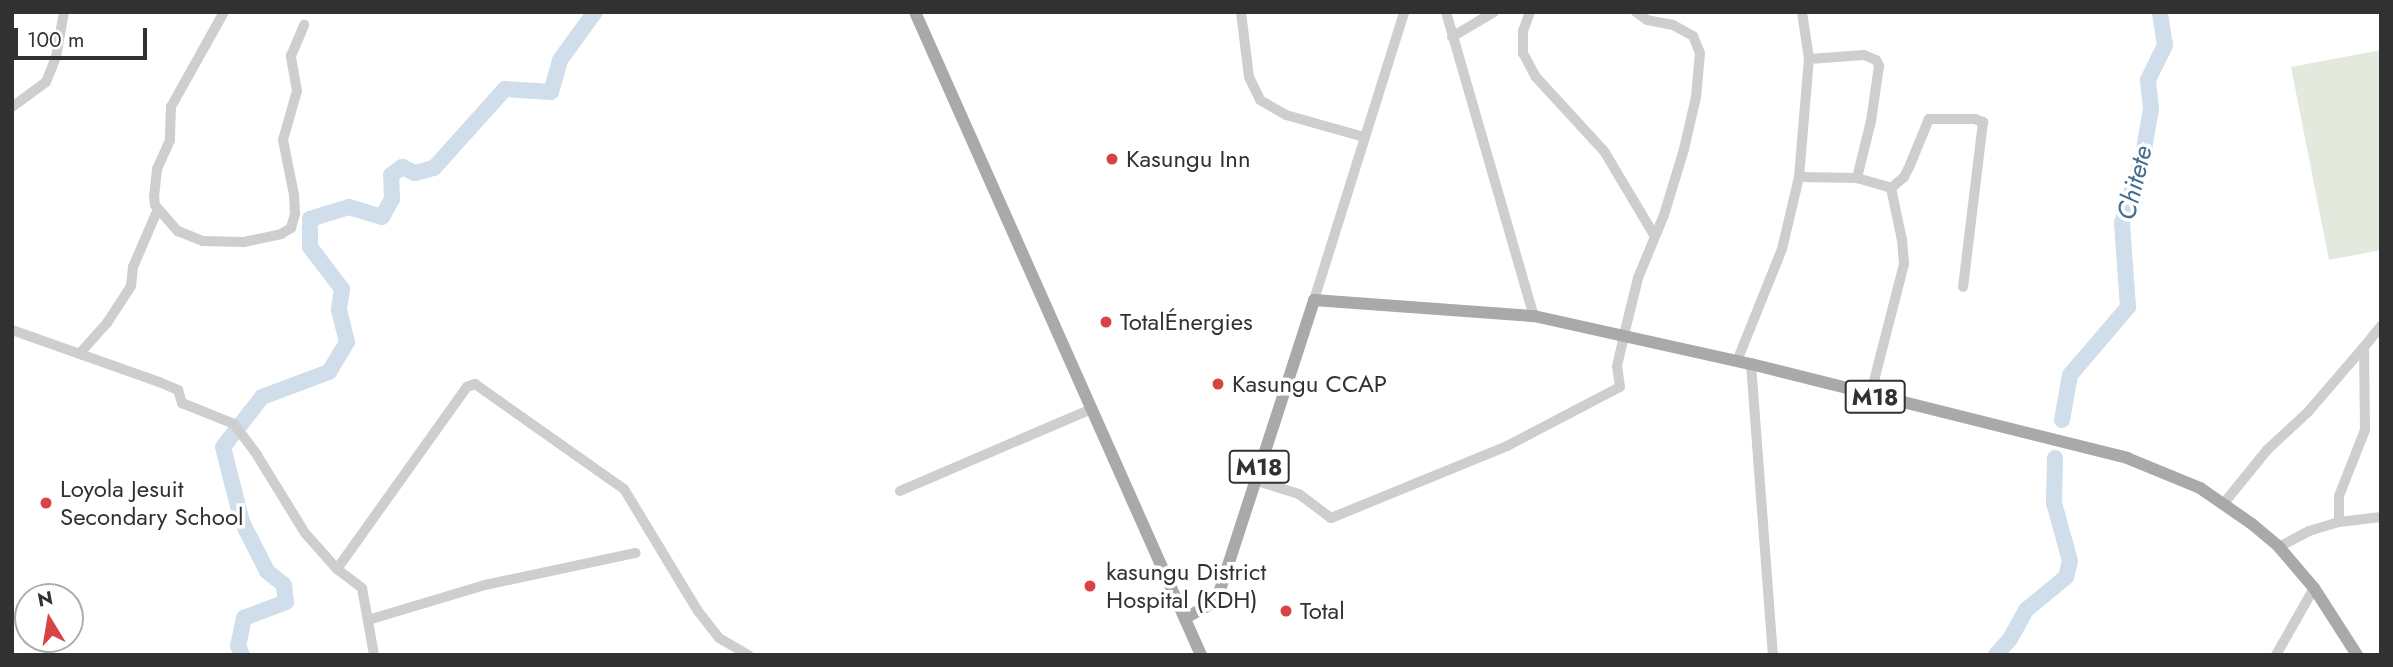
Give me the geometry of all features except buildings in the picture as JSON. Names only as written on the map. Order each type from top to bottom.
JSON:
[{"type":"main road","points":[[915,12],[1201,655]]},
{"type":"main road","name":"M18","points":[[1185,618],[1215,599],[1314,300],[1534,316],[1737,361],[2127,458],[2174,475],[2224,503],[2279,547],[2314,588],[2357,655]]},
{"type":"street","points":[[12,107],[46,82],[56,57],[64,12]]},
{"type":"street","points":[[224,12],[171,107],[170,140],[157,169],[154,202],[158,209],[178,231],[203,241],[244,242],[282,234],[291,228],[295,214],[294,195],[283,140],[297,92],[291,56],[304,25]]},
{"type":"street","points":[[1241,12],[1249,77],[1260,100],[1286,116],[1364,138]]},
{"type":"street","points":[[1314,300],[1404,12]]},
{"type":"street","points":[[1446,12],[1534,316]]},
{"type":"street","points":[[1452,37],[1494,12]]},
{"type":"street","points":[[1530,12],[1523,31],[1523,53],[1535,76],[1604,151],[1654,235]]},
{"type":"street","points":[[1255,480],[1299,494],[1331,518],[1507,446],[1620,387],[1617,366],[1624,335],[1638,278],[1664,215],[1684,149],[1696,97],[1700,53],[1693,36],[1673,25],[1647,20],[1636,12]]},
{"type":"street","points":[[1737,361],[1782,249],[1799,177],[1809,59],[1802,12]]},
{"type":"street","points":[[1809,59],[1864,55],[1871,56],[1879,66],[1871,121],[1857,178]]},
{"type":"street","points":[[1891,188],[1904,177],[1929,119],[1975,119],[1983,122],[1963,287]]},
{"type":"street","points":[[1799,177],[1857,178],[1891,188]]},
{"type":"street","points":[[1870,396],[1904,264],[1891,188]]},
{"type":"street","points":[[80,353],[107,323],[131,286],[133,267],[158,209]]},
{"type":"street","points":[[2224,503],[2267,450],[2308,412],[2381,326]]},
{"type":"street","points":[[12,330],[178,390],[182,403],[234,425],[254,449],[305,533],[337,569],[362,588],[374,655]]},
{"type":"street","points":[[2339,522],[2339,496],[2365,430],[2364,347]]},
{"type":"street","points":[[1751,365],[1773,655]]},
{"type":"street","points":[[337,569],[467,387],[475,384],[624,489],[698,611],[719,638],[750,655]]},
{"type":"street","points":[[900,491],[1091,409]]},
{"type":"street","points":[[2279,547],[2309,531],[2339,522],[2381,517]]},
{"type":"street","points":[[368,620],[485,585],[636,553]]},
{"type":"street","points":[[2276,655],[2314,588]]},
{"type":"shaded area","points":[[2381,50],[2381,250],[2329,260],[2291,67]]},
{"type":"waterway","points":[[242,655],[238,646],[244,618],[286,602],[284,585],[267,571],[242,522],[223,447],[262,397],[329,372],[347,342],[339,309],[342,289],[310,247],[310,219],[349,207],[382,217],[392,199],[391,175],[402,167],[415,173],[434,168],[505,89],[551,92],[560,60],[595,12]]},
{"type":"waterway","name":"Chitete","points":[[2062,420],[2070,375],[2128,307],[2122,223],[2143,155],[2151,109],[2148,80],[2165,45],[2160,12]]},
{"type":"waterway","name":"Chitete","points":[[1996,655],[2010,639],[2026,610],[2066,577],[2070,561],[2054,503],[2055,458]]},
{"type":"place","name":"Kasungu Inn","points":[[1112,159]]},
{"type":"place","name":"TotalÉnergies","points":[[1106,322]]},
{"type":"place","name":"Kasungu CCAP","points":[[1218,384]]},
{"type":"place","name":"Loyola Jesuit Secondary School","points":[[46,503]]},
{"type":"place","name":"kasungu District Hospital (KDH)","points":[[1090,586]]},
{"type":"place","name":"Total","points":[[1286,611]]}]
